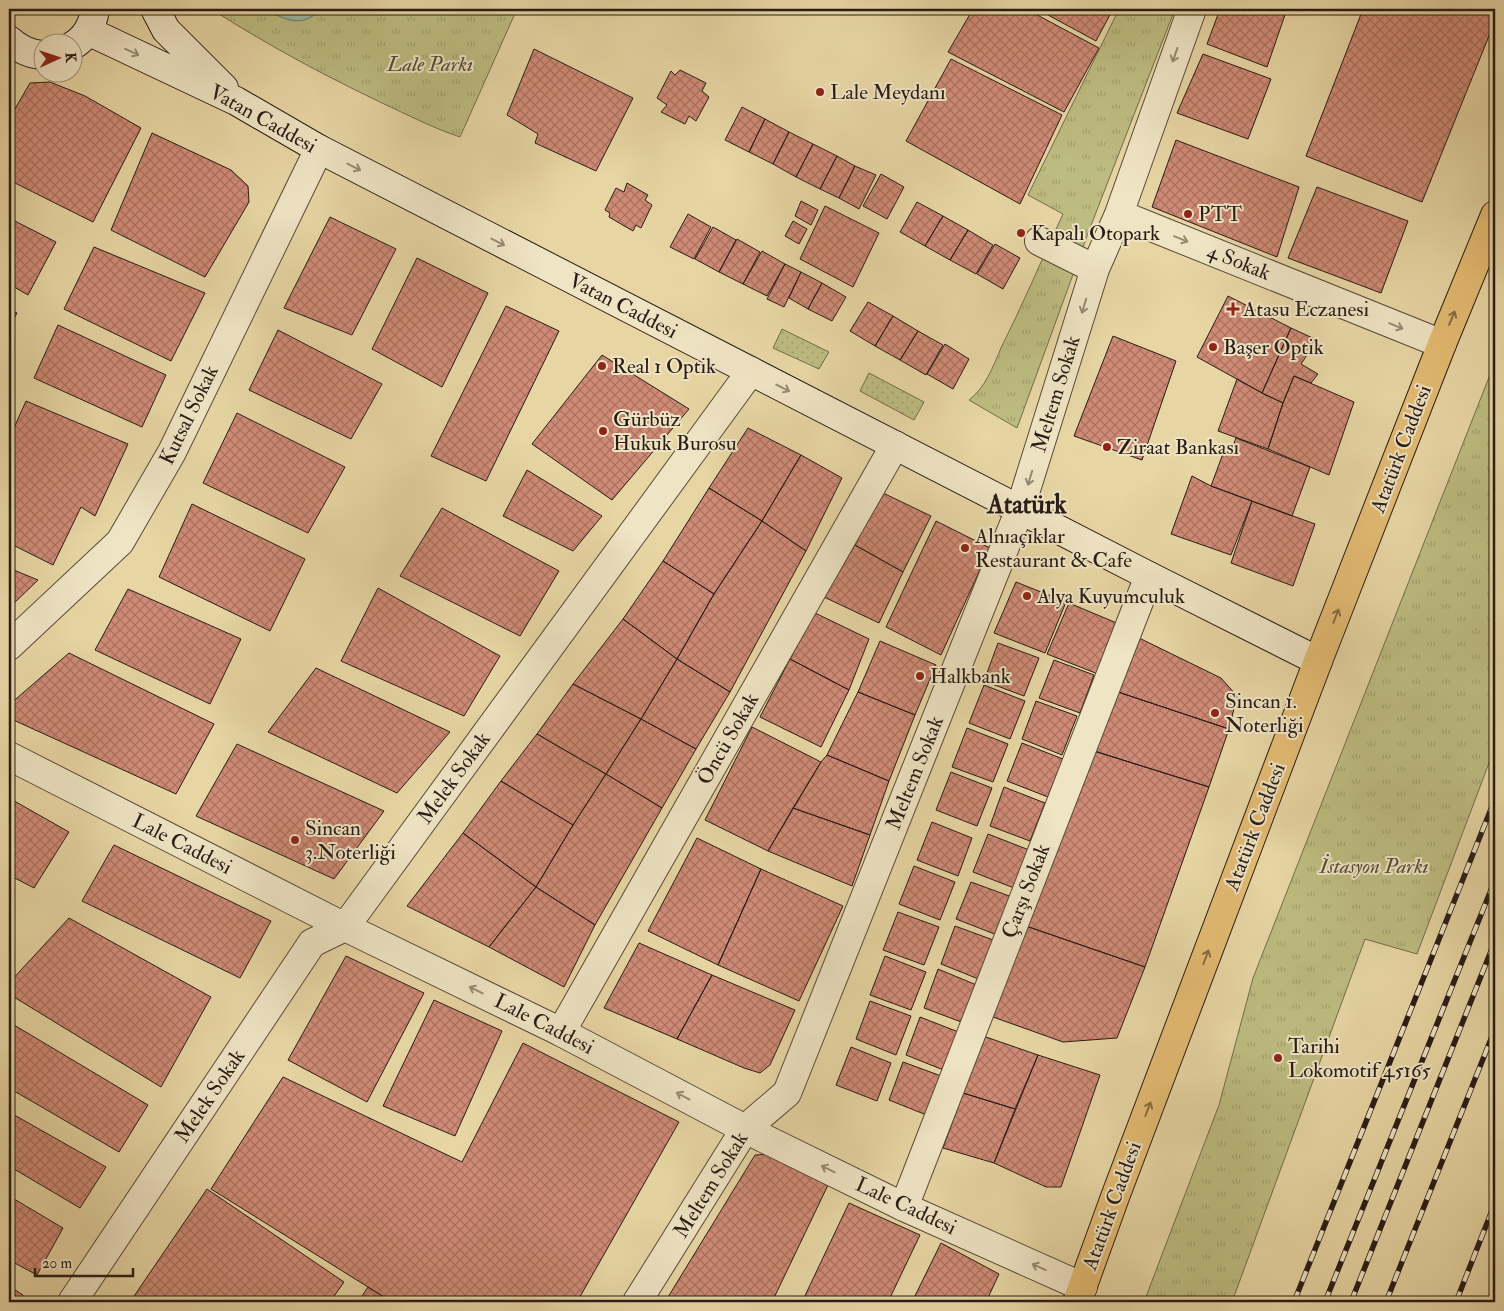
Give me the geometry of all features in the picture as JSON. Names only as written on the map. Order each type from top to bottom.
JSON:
[{"type":"main road","name":"Atatürk Caddesi","points":[[1080,1294],[1318,662],[1442,344],[1495,215]]},
{"type":"street","points":[[155,9],[166,30],[236,102]]},
{"type":"street","name":"Meltem Sokak","points":[[637,1302],[745,1128],[787,1093],[1020,510],[1095,268],[1119,214],[1192,9]]},
{"type":"street","name":"Vatan Caddesi","points":[[85,29],[236,102],[319,149],[1318,662]]},
{"type":"street","points":[[9,40],[18,49],[32,54]]},
{"type":"street","name":"Kutsal Sokak","points":[[9,646],[120,542],[172,452],[319,149]]},
{"type":"street","name":"4 Sokak","points":[[1119,214],[1442,344]]},
{"type":"street","points":[[1039,241],[1095,268]]},
{"type":"street","name":"Melek Sokak","points":[[72,1302],[312,943],[345,927],[751,371]]},
{"type":"street","name":"Öncü Sokak","points":[[561,1032],[895,446]]},
{"type":"street","name":"Çarşı Sokak","points":[[904,1207],[1148,576]]},
{"type":"street","name":"Lale Caddesi","points":[[9,756],[345,927],[561,1032],[745,1128],[1080,1294]]},
{"type":"green space","name":"Lale Parkı","points":[[211,9],[517,9],[460,137],[440,130],[338,81],[274,47]]},
{"type":"green space","points":[[1119,9],[1175,9],[1090,228],[1017,428],[969,400],[980,389],[992,370],[1063,214],[1028,195]]},
{"type":"green space","points":[[782,329],[829,352],[819,369],[773,348]]},
{"type":"green space","name":"İstasyon Parkı","points":[[1495,362],[1495,747],[1417,954],[1365,939],[1232,1302],[1144,1302],[1219,1105],[1253,978]]},
{"type":"green space","points":[[869,373],[924,402],[914,420],[860,391]]},
{"type":"shaded area","points":[[269,9],[322,9],[309,18],[298,21],[271,13]]},
{"type":"building","points":[[973,9],[1026,9],[1099,48],[1064,112],[948,52]]},
{"type":"building","points":[[1037,9],[1113,9],[1096,41]]},
{"type":"building","points":[[1220,9],[1287,9],[1267,67],[1207,44]]},
{"type":"building","points":[[1363,9],[1495,9],[1495,21],[1422,202],[1306,156]]},
{"type":"building","points":[[534,49],[633,98],[596,171],[535,143],[538,134],[507,115]]},
{"type":"building","points":[[1203,54],[1271,79],[1248,139],[1177,113]]},
{"type":"building","points":[[951,59],[1062,115],[1020,204],[906,141]]},
{"type":"building","points":[[680,70],[706,83],[702,91],[709,97],[696,121],[689,116],[685,124],[661,112],[667,105],[657,98],[671,71],[675,75]]},
{"type":"building","points":[[50,82],[85,96],[141,128],[93,222],[9,180],[9,119],[30,83]]},
{"type":"building","points":[[742,107],[765,119],[749,152],[725,140]]},
{"type":"building","points":[[765,119],[789,132],[773,164],[749,152]]},
{"type":"building","points":[[789,132],[813,144],[796,177],[773,164]]},
{"type":"building","points":[[152,133],[231,170],[248,186],[249,202],[205,277],[111,230]]},
{"type":"building","points":[[1176,140],[1299,187],[1277,257],[1152,207]]},
{"type":"building","points":[[813,144],[837,156],[820,189],[796,177]]},
{"type":"building","points":[[837,156],[855,166],[839,198],[820,189]]},
{"type":"building","points":[[855,166],[876,175],[859,209],[839,198]]},
{"type":"building","points":[[881,174],[904,187],[887,219],[863,206]]},
{"type":"building","points":[[627,183],[648,195],[645,200],[652,205],[641,228],[636,225],[633,231],[609,217],[610,213],[605,210],[616,188],[624,192]]},
{"type":"building","points":[[1317,187],[1408,221],[1381,293],[1288,258]]},
{"type":"building","points":[[801,201],[818,210],[811,225],[795,216]]},
{"type":"building","points":[[917,202],[943,216],[925,246],[900,232]]},
{"type":"building","points":[[825,206],[879,233],[853,287],[800,259]]},
{"type":"building","points":[[688,214],[711,227],[694,259],[670,247]]},
{"type":"building","points":[[943,216],[968,230],[950,260],[925,246]]},
{"type":"building","points":[[330,217],[396,249],[352,335],[284,308]]},
{"type":"building","points":[[9,218],[56,242],[28,295],[9,284]]},
{"type":"building","points":[[793,221],[807,229],[799,244],[785,236]]},
{"type":"building","points":[[713,227],[736,240],[719,272],[695,259]]},
{"type":"building","points":[[968,230],[993,245],[976,274],[950,260]]},
{"type":"building","points":[[737,239],[760,252],[743,284],[719,272]]},
{"type":"building","points":[[995,244],[1020,258],[1003,289],[977,274]]},
{"type":"building","points":[[94,247],[205,293],[171,361],[64,309]]},
{"type":"building","points":[[762,251],[785,264],[767,296],[743,284]]},
{"type":"building","points":[[417,258],[488,293],[442,387],[372,349]]},
{"type":"building","points":[[785,264],[801,272],[784,307],[767,299]]},
{"type":"building","points":[[801,272],[822,283],[808,309],[789,298]]},
{"type":"building","points":[[822,283],[846,297],[832,321],[808,309]]},
{"type":"building","points":[[1228,296],[1291,328],[1262,393],[1197,357]]},
{"type":"building","points":[[868,302],[893,316],[875,346],[850,331]]},
{"type":"building","points":[[506,306],[559,331],[486,481],[431,456]]},
{"type":"building","points":[[9,309],[17,313],[9,328]]},
{"type":"building","points":[[893,316],[918,331],[900,360],[875,346]]},
{"type":"building","points":[[58,325],[166,375],[142,427],[34,378]]},
{"type":"building","points":[[1291,328],[1317,340],[1301,364],[1318,374],[1311,383],[1294,376],[1283,403],[1262,393]]},
{"type":"building","points":[[278,330],[382,384],[351,439],[249,390]]},
{"type":"building","points":[[918,331],[943,345],[926,375],[900,360]]},
{"type":"building","points":[[1113,336],[1176,361],[1142,460],[1074,436]]},
{"type":"building","points":[[945,344],[969,359],[953,389],[927,374]]},
{"type":"building","points":[[602,355],[689,409],[612,500],[532,444]]},
{"type":"building","points":[[1294,376],[1354,402],[1329,475],[1268,449]]},
{"type":"building","points":[[1237,379],[1283,403],[1268,449],[1218,431]]},
{"type":"building","points":[[26,401],[128,444],[95,516],[81,507],[53,565],[9,543],[9,439]]},
{"type":"building","points":[[237,413],[345,467],[308,533],[203,483]]},
{"type":"building","points":[[748,428],[801,455],[762,521],[709,488]]},
{"type":"building","points":[[1236,438],[1310,467],[1292,516],[1211,486],[1224,451],[1230,454]]},
{"type":"building","points":[[801,455],[842,478],[806,551],[762,521]]},
{"type":"building","points":[[527,470],[602,516],[573,551],[503,516]]},
{"type":"building","points":[[1192,476],[1211,486],[1252,501],[1231,555],[1171,534]]},
{"type":"building","points":[[709,488],[762,521],[714,594],[663,561]]},
{"type":"building","points":[[881,492],[931,516],[903,572],[855,545]]},
{"type":"building","points":[[1252,501],[1315,524],[1293,586],[1231,563]]},
{"type":"building","points":[[192,504],[305,559],[270,631],[159,577]]},
{"type":"building","points":[[442,508],[559,571],[520,636],[400,576]]},
{"type":"building","points":[[762,521],[806,551],[730,692],[677,659],[714,594]]},
{"type":"building","points":[[936,521],[990,548],[941,655],[886,627]]},
{"type":"building","points":[[855,545],[903,572],[879,623],[824,597]]},
{"type":"building","points":[[663,561],[714,594],[677,659],[623,619]]},
{"type":"building","points":[[9,568],[38,580],[9,608]]},
{"type":"building","points":[[1016,582],[1066,602],[1045,653],[994,633]]},
{"type":"building","points":[[378,588],[500,656],[464,716],[341,661]]},
{"type":"building","points":[[128,589],[241,639],[210,704],[95,650]]},
{"type":"building","points":[[1069,603],[1119,624],[1098,674],[1047,654]]},
{"type":"building","points":[[815,613],[869,639],[849,690],[790,659]]},
{"type":"building","points":[[623,619],[677,659],[641,719],[573,684]]},
{"type":"building","points":[[1137,637],[1221,678],[1237,696],[1229,729],[1115,691]]},
{"type":"building","points":[[880,641],[936,665],[915,715],[858,692]]},
{"type":"building","points":[[998,643],[1039,658],[1024,696],[984,681]]},
{"type":"building","points":[[69,653],[214,724],[176,794],[9,718],[9,705]]},
{"type":"building","points":[[677,659],[730,692],[696,749],[641,719]]},
{"type":"building","points":[[790,659],[849,690],[821,747],[760,717]]},
{"type":"building","points":[[1054,660],[1094,675],[1080,713],[1039,698]]},
{"type":"building","points":[[316,668],[450,732],[397,793],[268,732]]},
{"type":"building","points":[[573,684],[641,719],[606,774],[537,734]]},
{"type":"building","points":[[984,685],[1025,701],[1010,739],[969,723]]},
{"type":"building","points":[[1115,691],[1229,729],[1209,787],[1094,751]]},
{"type":"building","points":[[858,692],[915,715],[889,781],[827,755]]},
{"type":"building","points":[[1036,701],[1077,716],[1062,755],[1022,739]]},
{"type":"building","points":[[641,719],[696,749],[662,808],[606,774]]},
{"type":"building","points":[[752,727],[821,762],[768,851],[705,820]]},
{"type":"building","points":[[967,728],[1008,744],[993,782],[952,767]]},
{"type":"building","points":[[537,734],[606,774],[573,825],[501,781]]},
{"type":"building","points":[[1022,743],[1063,759],[1048,797],[1007,781]]},
{"type":"building","points":[[237,744],[384,811],[334,879],[196,816]]},
{"type":"building","points":[[1094,751],[1209,787],[1145,967],[1020,924]]},
{"type":"building","points":[[827,755],[889,781],[870,835],[793,808]]},
{"type":"building","points":[[951,772],[992,788],[977,826],[936,810]]},
{"type":"building","points":[[606,774],[662,808],[595,925],[536,887]]},
{"type":"building","points":[[501,781],[573,825],[536,887],[463,833]]},
{"type":"building","points":[[1004,787],[1045,803],[1030,841],[990,826]]},
{"type":"building","points":[[9,798],[69,832],[34,888],[9,875]]},
{"type":"building","points":[[793,808],[870,835],[852,886],[768,851]]},
{"type":"building","points":[[932,822],[972,838],[958,876],[917,860]]},
{"type":"building","points":[[463,833],[536,887],[489,947],[407,906]]},
{"type":"building","points":[[988,834],[1029,850],[1014,888],[973,872]]},
{"type":"building","points":[[697,838],[761,869],[718,965],[648,931]]},
{"type":"building","points":[[114,845],[271,921],[240,978],[82,901]]},
{"type":"building","points":[[914,866],[955,882],[940,920],[899,904]]},
{"type":"building","points":[[761,869],[843,906],[799,1001],[718,965]]},
{"type":"building","points":[[971,882],[1012,897],[997,935],[956,919]]},
{"type":"building","points":[[536,887],[595,925],[564,987],[489,947]]},
{"type":"building","points":[[898,912],[939,927],[924,965],[883,950]]},
{"type":"building","points":[[69,918],[211,997],[161,1087],[9,994],[9,983]]},
{"type":"building","points":[[1020,924],[1145,967],[1117,1038],[1063,1042],[993,1017]]},
{"type":"building","points":[[955,926],[996,941],[981,980],[941,964]]},
{"type":"building","points":[[639,943],[712,975],[677,1039],[604,1008]]},
{"type":"building","points":[[346,956],[424,993],[367,1102],[288,1060]]},
{"type":"building","points":[[885,956],[926,972],[911,1010],[870,995]]},
{"type":"building","points":[[938,969],[979,986],[964,1023],[924,1008]]},
{"type":"building","points":[[712,975],[795,1010],[770,1065],[760,1073],[677,1039]]},
{"type":"building","points":[[434,1000],[502,1031],[455,1136],[383,1106]]},
{"type":"building","points":[[870,1001],[911,1016],[896,1055],[856,1039]]},
{"type":"building","points":[[920,1017],[961,1033],[946,1071],[906,1055]]},
{"type":"building","points":[[9,1022],[148,1105],[119,1152],[9,1088]]},
{"type":"building","points":[[983,1036],[1038,1055],[1015,1109],[963,1093]]},
{"type":"building","points":[[523,1043],[679,1122],[577,1302],[392,1302],[211,1189],[283,1077],[462,1162]]},
{"type":"building","points":[[851,1047],[891,1063],[877,1101],[836,1085]]},
{"type":"building","points":[[1038,1055],[1100,1075],[1061,1187],[1046,1187],[994,1163]]},
{"type":"building","points":[[903,1062],[944,1077],[929,1116],[889,1100]]},
{"type":"building","points":[[963,1093],[1015,1109],[994,1163],[943,1148]]},
{"type":"building","points":[[9,1112],[106,1167],[80,1208],[9,1166]]},
{"type":"building","points":[[773,1154],[829,1183],[772,1302],[665,1302],[755,1155]]},
{"type":"building","points":[[207,1189],[344,1282],[330,1302],[130,1302]]},
{"type":"building","points":[[9,1196],[63,1228],[37,1275],[9,1260]]},
{"type":"building","points":[[849,1203],[920,1235],[888,1302],[802,1302]]},
{"type":"building","points":[[941,1243],[999,1274],[986,1302],[912,1302]]},
{"type":"building","points":[[9,1286],[23,1295],[19,1302],[9,1302]]},
{"type":"building","points":[[368,1287],[392,1302],[358,1302]]},
{"type":"railway","points":[[1294,1302],[1495,799]]},
{"type":"railway","points":[[1325,1302],[1495,880]]},
{"type":"railway","points":[[1351,1302],[1495,941]]},
{"type":"railway","points":[[1386,1302],[1495,1029]]},
{"type":"railway","points":[[1456,1302],[1495,1203]]},
{"type":"place","name":"Lale Meydanı","points":[[820,92]]},
{"type":"place","name":"PTT","points":[[1188,214]]},
{"type":"place","name":"Kapalı Otopark","points":[[1021,233]]},
{"type":"place","name":"Atasu Eczanesi","points":[[1233,309]]},
{"type":"place","name":"Başer Optik","points":[[1213,347]]},
{"type":"place","name":"Real 1 Optik","points":[[602,366]]},
{"type":"place","name":"Gürbüz Hukuk Burosu","points":[[603,431]]},
{"type":"place","name":"Ziraat Bankası","points":[[1107,447]]},
{"type":"place","name":"Alnıaçıklar Restaurant & Cafe","points":[[965,548]]},
{"type":"place","name":"Alya Kuyumculuk","points":[[1027,596]]},
{"type":"place","name":"Halkbank","points":[[920,676]]},
{"type":"place","name":"Sincan 1. Noterliği","points":[[1215,713]]},
{"type":"place","name":"Sincan 3.Noterliği","points":[[295,840]]},
{"type":"place","name":"Tarihi Lokomotif 45165","points":[[1278,1058]]},
{"type":"district","name":"Atatürk","points":[[1027,505]]}]
